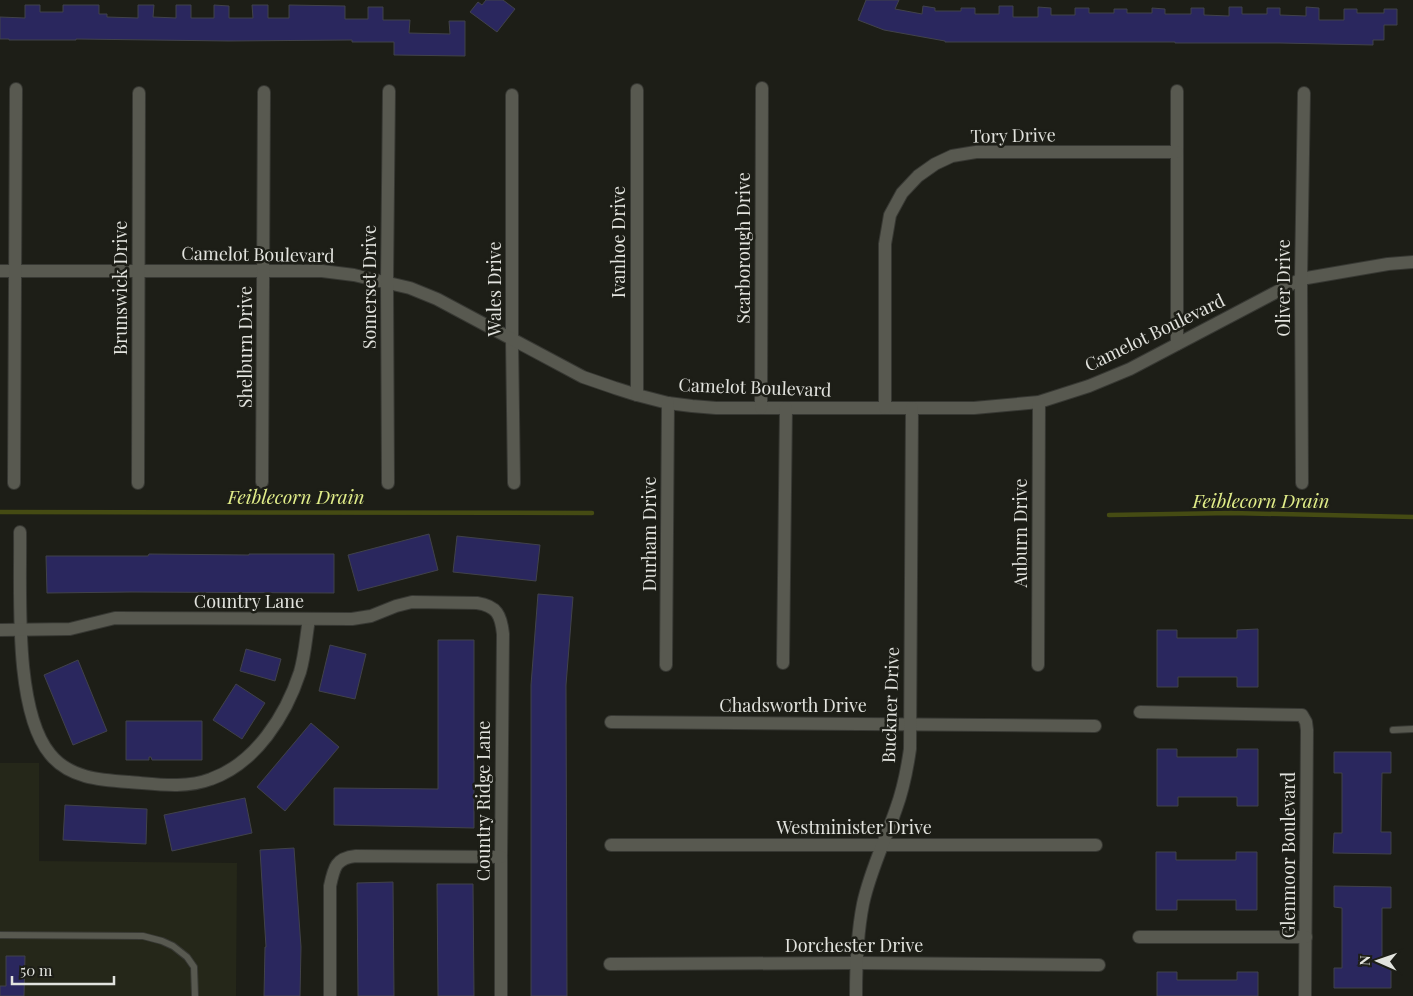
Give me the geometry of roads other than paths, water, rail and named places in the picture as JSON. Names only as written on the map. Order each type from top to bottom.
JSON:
[{"type":"street","name":"Scarborough Drive","points":[[761,408],[762,88]]},
{"type":"street","points":[[14,483],[16,89]]},
{"type":"street","name":"Ivanhoe Drive","points":[[636,395],[637,90]]},
{"type":"street","points":[[1177,91],[1177,344]]},
{"type":"street","name":"Shelburn Drive","points":[[262,482],[264,92]]},
{"type":"street","name":"Somerset Drive","points":[[388,483],[387,282],[389,92]]},
{"type":"street","name":"Brunswick Drive","points":[[138,93],[138,483]]},
{"type":"street","name":"Oliver Drive","points":[[1302,483],[1301,279],[1304,93]]},
{"type":"street","name":"Wales Drive","points":[[512,95],[514,483]]},
{"type":"street","name":"Tory Drive","points":[[885,408],[885,244],[890,215],[902,193],[918,176],[935,164],[952,156],[976,152],[1177,152]]},
{"type":"street","name":"Camelot Boulevard","points":[[0,271],[322,270],[354,274],[410,288],[437,299],[583,377],[636,395],[668,403],[716,408],[974,408],[1039,402],[1122,373],[1301,279],[1388,264],[1413,262]]},
{"type":"street","name":"Camelot Boulevard","points":[[1388,264],[1413,268]]},
{"type":"street","name":"Auburn Drive","points":[[1038,665],[1039,402]]},
{"type":"street","name":"Durham Drive","points":[[666,665],[668,403]]},
{"type":"street","points":[[784,663],[786,408]]},
{"type":"street","name":"Buckner Drive","points":[[856,996],[856,963],[864,904],[872,871],[896,809],[905,778],[910,750],[912,408]]},
{"type":"street","points":[[20,532],[21,630],[24,680],[29,703],[40,739],[49,754],[61,766],[76,774],[110,781],[173,785],[191,784],[210,780],[243,762],[269,734],[286,704],[300,670],[308,620]]},
{"type":"street","name":"Country Lane","points":[[0,630],[70,629],[115,618],[352,619],[371,616],[412,602],[477,603],[495,609]]},
{"type":"street","name":"Country Ridge Lane","points":[[495,609],[501,619],[504,634],[501,857],[502,996]]},
{"type":"street","name":"Glenmoor Boulevard","points":[[1140,712],[1302,715],[1306,722],[1307,730],[1305,996]]},
{"type":"street","name":"Chadsworth Drive","points":[[611,722],[1095,726]]},
{"type":"street","name":"Westminister Drive","points":[[611,845],[1096,845]]},
{"type":"street","points":[[330,996],[330,886],[332,874],[337,864],[346,857],[356,856],[501,857]]},
{"type":"street","points":[[1139,937],[1306,937]]},
{"type":"street","name":"Dorchester Drive","points":[[610,964],[856,963],[1099,965]]},
{"type":"lane","points":[[1393,730],[1413,729]]},
{"type":"lane","points":[[0,935],[143,936],[162,941],[173,946],[187,957],[194,967],[195,996]]},
{"type":"waterway","name":"Feiblecorn Drain","points":[[0,512],[592,513]]},
{"type":"waterway","name":"Feiblecorn Drain","points":[[1109,515],[1232,513],[1413,517]]}]
